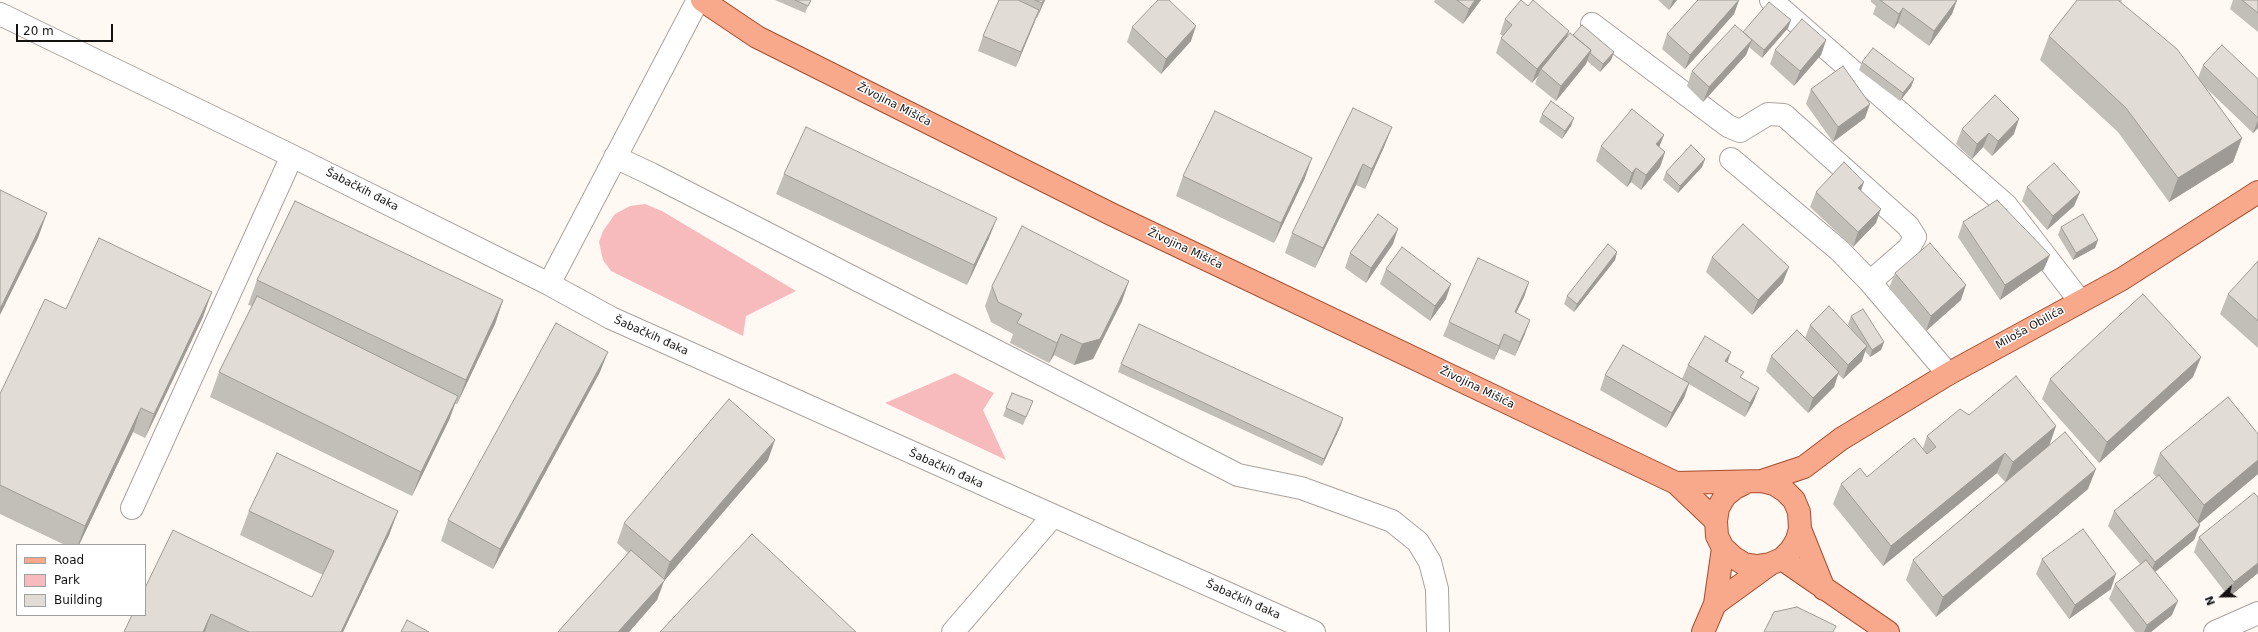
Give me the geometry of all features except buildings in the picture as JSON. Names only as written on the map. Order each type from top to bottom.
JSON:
[{"type":"main road","name":"Živojina Mišića","points":[[702,0],[757,37],[1106,211],[1676,483]]},
{"type":"main road","name":"Miloša Obilića","points":[[1754,481],[1804,466],[1841,439],[1948,374],[2122,279],[2258,192]]},
{"type":"main road","points":[[1715,604],[1776,561],[1797,540],[1804,466]]},
{"type":"main road","points":[[1754,481],[1735,488],[1725,496],[1718,508],[1716,521],[1717,536],[1724,548],[1733,558],[1744,564],[1758,566],[1776,561],[1824,589],[1888,632]]},
{"type":"main road","points":[[1676,483],[1754,481],[1774,484],[1785,491],[1794,500],[1824,589]]},
{"type":"main road","points":[[1676,483],[1716,521]]},
{"type":"main road","points":[[1703,632],[1715,604],[1724,548]]},
{"type":"street","points":[[549,284],[698,0]]},
{"type":"street","points":[[1771,0],[2006,205],[2080,301]]},
{"type":"street","name":"Šabačkih đaka","points":[[0,14],[292,156],[549,284],[611,318],[1314,632]]},
{"type":"street","points":[[1592,24],[1728,126],[1740,131],[1768,114],[1784,115],[1908,226],[1915,237],[1909,248],[1870,282]]},
{"type":"street","points":[[132,508],[292,156]]},
{"type":"street","points":[[615,157],[665,181],[1238,475],[1301,488],[1392,522],[1418,542],[1430,562],[1437,589],[1438,632]]},
{"type":"street","points":[[1731,159],[1839,250],[1870,282],[1948,374]]},
{"type":"street","points":[[953,632],[1053,516]]},
{"type":"street","points":[[2216,632],[2258,613]]},
{"type":"green space","points":[[645,204],[662,211],[796,291],[746,316],[743,336],[611,271],[603,260],[599,242],[603,231],[615,214],[630,206]]},
{"type":"green space","points":[[955,373],[994,393],[983,410],[1006,460],[885,403]]}]
